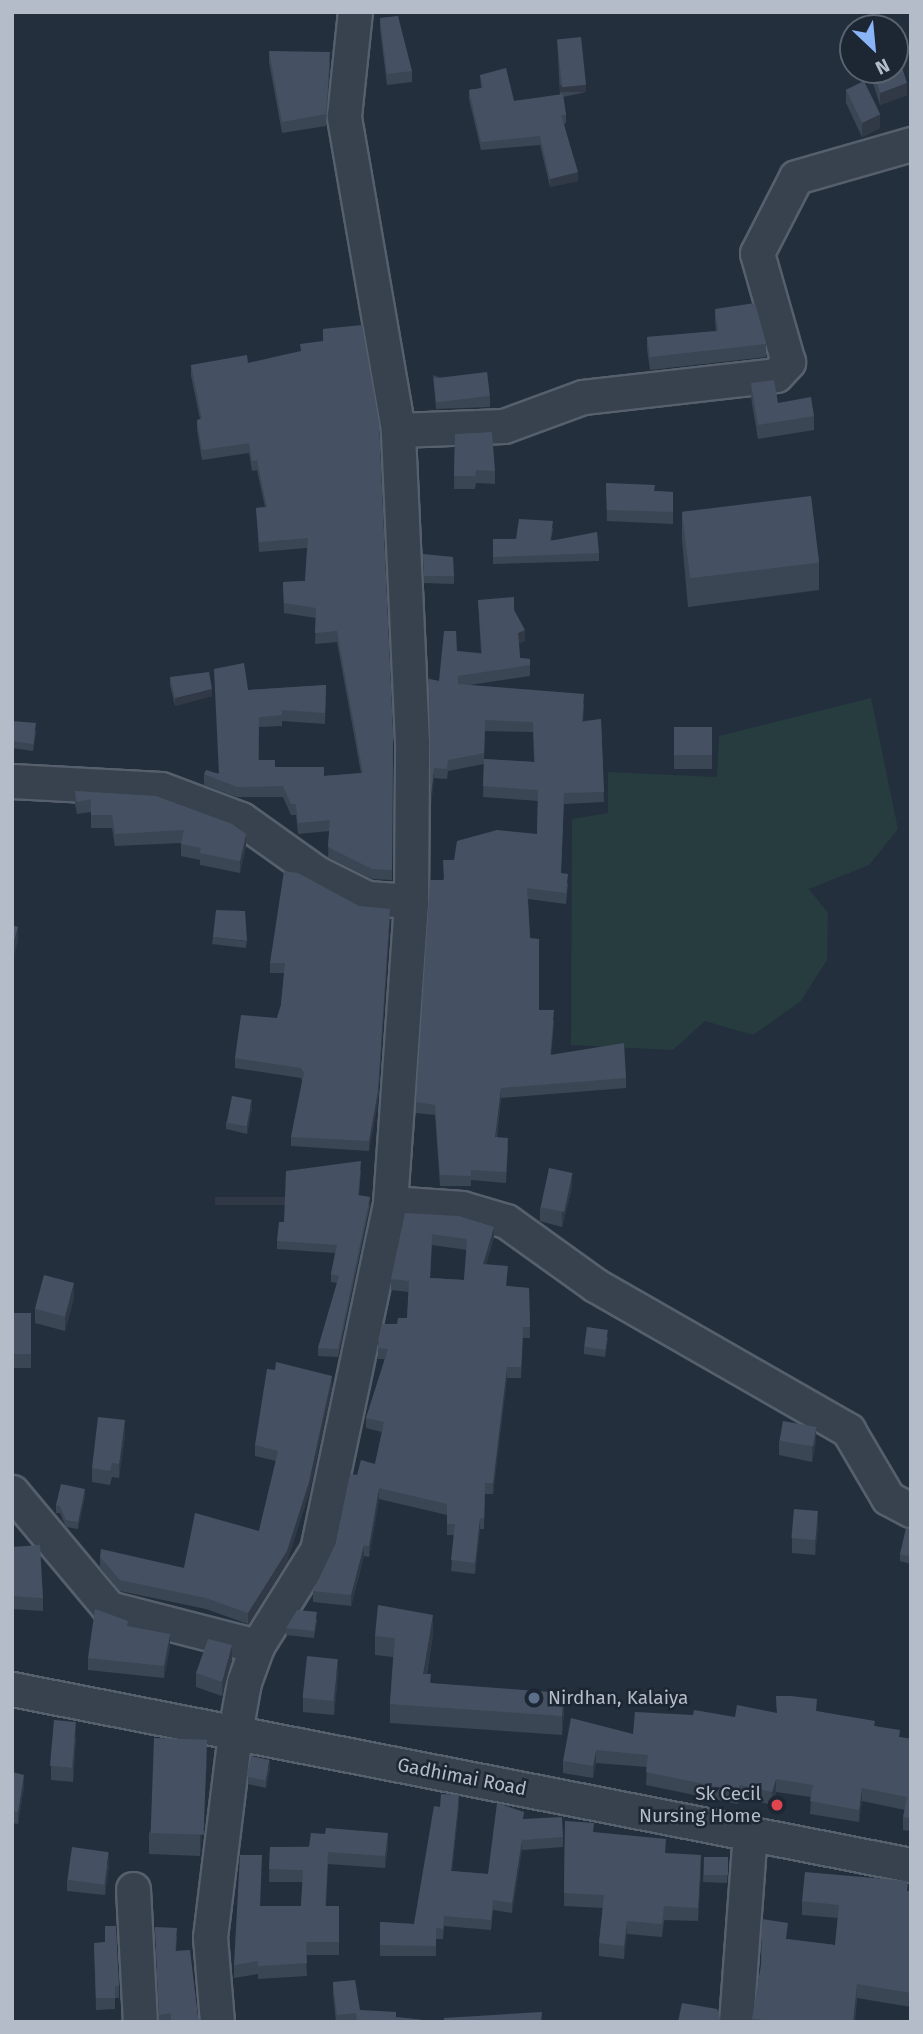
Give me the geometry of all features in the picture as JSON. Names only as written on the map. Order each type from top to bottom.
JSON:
[{"type":"street","points":[[217,2022],[210,1937],[235,1732],[244,1682],[257,1646],[317,1550],[390,1203],[411,901],[412,742],[398,430],[344,116],[355,12]]},
{"type":"street","points":[[398,430],[505,426],[583,397],[776,375],[788,362],[757,253],[796,177],[911,144]]},
{"type":"street","points":[[12,781],[161,789],[242,820],[317,873],[367,898],[411,901]]},
{"type":"street","points":[[390,1203],[462,1208],[506,1221],[595,1285],[848,1430],[888,1498],[911,1510]]},
{"type":"street","points":[[12,1492],[109,1608],[257,1646]]},
{"type":"street","name":"Gadhimai Road","points":[[12,1689],[911,1865]]},
{"type":"street","points":[[736,2022],[750,1833]]},
{"type":"street","points":[[133,1889],[140,2022]]},
{"type":"green space","points":[[871,698],[898,829],[869,865],[809,889],[828,913],[827,960],[801,1001],[753,1035],[705,1021],[673,1050],[571,1045],[572,819],[608,813],[608,772],[717,777],[719,736]]},
{"type":"building","points":[[398,16],[412,71],[387,74],[380,18]]},
{"type":"building","points":[[581,37],[586,85],[562,87],[557,40]]},
{"type":"building","points":[[269,51],[330,52],[326,114],[282,122]]},
{"type":"building","points":[[506,68],[514,101],[563,94],[566,115],[561,115],[578,172],[550,179],[540,136],[481,142],[469,90],[483,88],[480,75]]},
{"type":"building","points":[[858,84],[865,84],[880,114],[862,123],[846,90]]},
{"type":"building","points":[[877,84],[904,84],[880,93]]},
{"type":"building","points":[[755,303],[766,344],[650,357],[647,337],[718,331],[715,309]]},
{"type":"building","points":[[362,325],[379,422],[393,732],[392,870],[372,869],[328,847],[330,820],[298,823],[296,804],[291,804],[283,786],[237,787],[204,774],[206,770],[219,774],[214,669],[244,663],[248,690],[326,685],[325,713],[282,710],[282,715],[259,717],[258,760],[275,760],[275,767],[324,767],[324,776],[363,773],[337,631],[315,633],[316,608],[284,603],[283,582],[305,581],[308,538],[259,542],[256,508],[267,507],[257,460],[252,461],[249,443],[202,450],[197,420],[202,419],[191,365],[247,355],[248,363],[301,351],[300,344],[323,341],[323,329]]},
{"type":"building","points":[[487,372],[490,396],[436,402],[433,379]]},
{"type":"building","points":[[774,380],[778,403],[811,397],[814,416],[758,425],[751,383]]},
{"type":"building","points":[[492,432],[495,471],[476,470],[475,476],[454,476],[455,434]]},
{"type":"building","points":[[606,483],[655,485],[654,491],[673,492],[673,512],[607,510]]},
{"type":"building","points":[[811,496],[819,563],[690,578],[682,512]]},
{"type":"building","points":[[519,519],[553,521],[550,541],[597,532],[599,553],[493,557],[493,539],[516,539]]},
{"type":"building","points":[[423,554],[453,557],[454,576],[424,576]]},
{"type":"building","points":[[514,597],[514,610],[525,630],[518,633],[520,658],[530,659],[530,665],[458,676],[458,684],[584,694],[582,722],[601,719],[604,792],[564,793],[561,873],[568,874],[566,893],[527,888],[530,938],[539,939],[539,1010],[554,1010],[550,1055],[624,1043],[626,1078],[501,1088],[495,1137],[508,1138],[506,1172],[471,1170],[471,1176],[440,1175],[435,1105],[416,1102],[430,880],[444,880],[443,860],[454,860],[457,841],[497,830],[537,834],[538,790],[483,786],[484,759],[535,762],[533,722],[485,720],[484,753],[448,760],[447,769],[434,768],[431,795],[429,679],[439,681],[444,631],[456,631],[457,651],[482,654],[478,600]]},
{"type":"building","points":[[209,672],[212,689],[175,698],[170,677]]},
{"type":"building","points":[[12,721],[36,723],[33,744],[12,741]]},
{"type":"building","points":[[674,727],[712,727],[712,755],[674,755]]},
{"type":"building","points":[[75,791],[156,796],[232,824],[246,834],[240,861],[200,853],[201,848],[181,844],[184,830],[115,834],[112,815],[91,815],[91,799],[77,802]]},
{"type":"building","points":[[284,871],[298,873],[359,906],[390,909],[378,1091],[369,1141],[291,1137],[304,1073],[301,1068],[235,1058],[241,1015],[277,1018],[281,1005],[285,963],[270,963]]},
{"type":"building","points":[[216,910],[245,911],[247,941],[213,937]]},
{"type":"building","points":[[12,925],[18,927],[13,945],[12,945]]},
{"type":"building","points":[[232,1096],[252,1100],[246,1126],[227,1123]]},
{"type":"building","points":[[361,1161],[358,1195],[370,1197],[338,1349],[318,1348],[339,1276],[331,1274],[337,1245],[277,1241],[279,1222],[284,1222],[286,1171]]},
{"type":"building","points":[[549,1168],[572,1173],[564,1212],[541,1207]]},
{"type":"building","points":[[405,1213],[459,1216],[494,1227],[483,1264],[508,1266],[506,1286],[529,1288],[530,1327],[523,1327],[521,1367],[507,1367],[493,1483],[485,1483],[484,1518],[480,1518],[475,1563],[451,1560],[455,1524],[447,1524],[447,1504],[379,1488],[369,1546],[364,1545],[351,1595],[313,1591],[336,1543],[350,1474],[357,1475],[361,1460],[375,1464],[384,1422],[366,1418],[388,1349],[378,1348],[382,1324],[397,1324],[398,1318],[407,1318],[409,1281],[391,1279]],"holes":[[[432,1234],[467,1239],[464,1280],[430,1278]]]},
{"type":"building","points":[[44,1275],[74,1283],[65,1317],[35,1309]]},
{"type":"building","points":[[12,1313],[31,1313],[31,1354],[12,1354]]},
{"type":"building","points":[[587,1327],[608,1330],[605,1350],[584,1347]]},
{"type":"building","points":[[276,1362],[332,1376],[309,1482],[287,1551],[248,1613],[206,1598],[120,1580],[100,1557],[101,1549],[184,1568],[195,1513],[259,1531],[278,1451],[255,1445],[267,1369],[275,1370]]},
{"type":"building","points":[[98,1417],[125,1420],[119,1464],[112,1463],[110,1471],[92,1468]]},
{"type":"building","points":[[783,1421],[816,1427],[813,1447],[780,1441]]},
{"type":"building","points":[[61,1484],[85,1489],[78,1522],[66,1520],[60,1506],[56,1505]]},
{"type":"building","points":[[794,1509],[818,1511],[815,1540],[791,1538]]},
{"type":"building","points":[[906,1528],[911,1530],[911,1557],[900,1554]]},
{"type":"building","points":[[40,1545],[43,1598],[12,1596],[12,1547]]},
{"type":"building","points":[[378,1605],[433,1615],[423,1674],[431,1674],[430,1683],[564,1693],[562,1716],[390,1704],[395,1638],[375,1636]]},
{"type":"building","points":[[95,1609],[128,1621],[127,1626],[170,1634],[164,1666],[88,1658]]},
{"type":"building","points":[[297,1610],[317,1612],[314,1631],[286,1628]]},
{"type":"building","points":[[208,1639],[232,1645],[222,1682],[196,1673]]},
{"type":"building","points":[[307,1656],[338,1659],[333,1701],[303,1698]]},
{"type":"building","points":[[776,1696],[817,1699],[816,1711],[875,1721],[874,1726],[900,1730],[899,1737],[911,1739],[911,1818],[903,1817],[907,1797],[862,1788],[859,1810],[810,1801],[813,1785],[776,1779],[772,1792],[740,1785],[738,1791],[646,1772],[648,1755],[596,1750],[593,1766],[563,1761],[571,1718],[633,1734],[635,1712],[693,1715],[694,1710],[735,1717],[737,1705],[777,1713]]},
{"type":"building","points":[[54,1720],[76,1722],[72,1768],[50,1766]]},
{"type":"building","points":[[154,1738],[207,1740],[204,1835],[151,1833]]},
{"type":"building","points":[[251,1756],[270,1760],[265,1780],[247,1777]]},
{"type":"building","points":[[12,1772],[24,1775],[18,1812],[12,1811]]},
{"type":"building","points":[[441,1794],[459,1795],[451,1871],[488,1874],[497,1803],[524,1812],[523,1819],[562,1817],[563,1837],[522,1840],[512,1903],[493,1900],[491,1920],[444,1916],[443,1929],[436,1928],[436,1946],[380,1945],[380,1922],[414,1924],[434,1806],[440,1807]]},
{"type":"building","points":[[565,1821],[594,1823],[593,1832],[666,1839],[665,1853],[701,1855],[698,1908],[664,1906],[662,1924],[627,1921],[624,1946],[599,1943],[604,1895],[564,1893]]},
{"type":"building","points":[[326,1828],[388,1833],[385,1856],[328,1852],[325,1906],[339,1906],[339,1942],[306,1942],[307,1963],[258,1966],[258,1961],[234,1965],[240,1855],[262,1855],[260,1906],[301,1906],[303,1870],[269,1869],[270,1847],[309,1847],[311,1833],[325,1834]]},
{"type":"building","points":[[72,1847],[109,1852],[104,1885],[67,1880]]},
{"type":"building","points":[[704,1857],[728,1857],[728,1875],[704,1875]]},
{"type":"building","points":[[805,1872],[908,1881],[907,1891],[911,1891],[911,1993],[857,1984],[853,2022],[752,2019],[761,1965],[762,1919],[788,1923],[786,1939],[835,1945],[839,1905],[802,1901]]},
{"type":"building","points":[[105,1926],[116,1926],[119,1986],[115,1986],[115,1998],[96,1998],[94,1943],[105,1942]]},
{"type":"building","points":[[155,1927],[177,1928],[175,1951],[190,1950],[198,2017],[201,2022],[171,2022],[171,2013],[159,2015]]},
{"type":"building","points":[[355,1980],[360,2010],[396,2012],[396,2017],[441,2022],[357,2022],[356,2013],[337,2015],[333,1982]]},
{"type":"building","points":[[682,2003],[717,2009],[721,2022],[678,2022]]},
{"type":"building","points":[[542,2012],[541,2022],[444,2022],[444,2018]]},
{"type":"place","name":"Nirdhan, Kalaiya","points":[[534,1698]]},
{"type":"place","name":"Sk Cecil Nursing Home","points":[[777,1805]]}]
